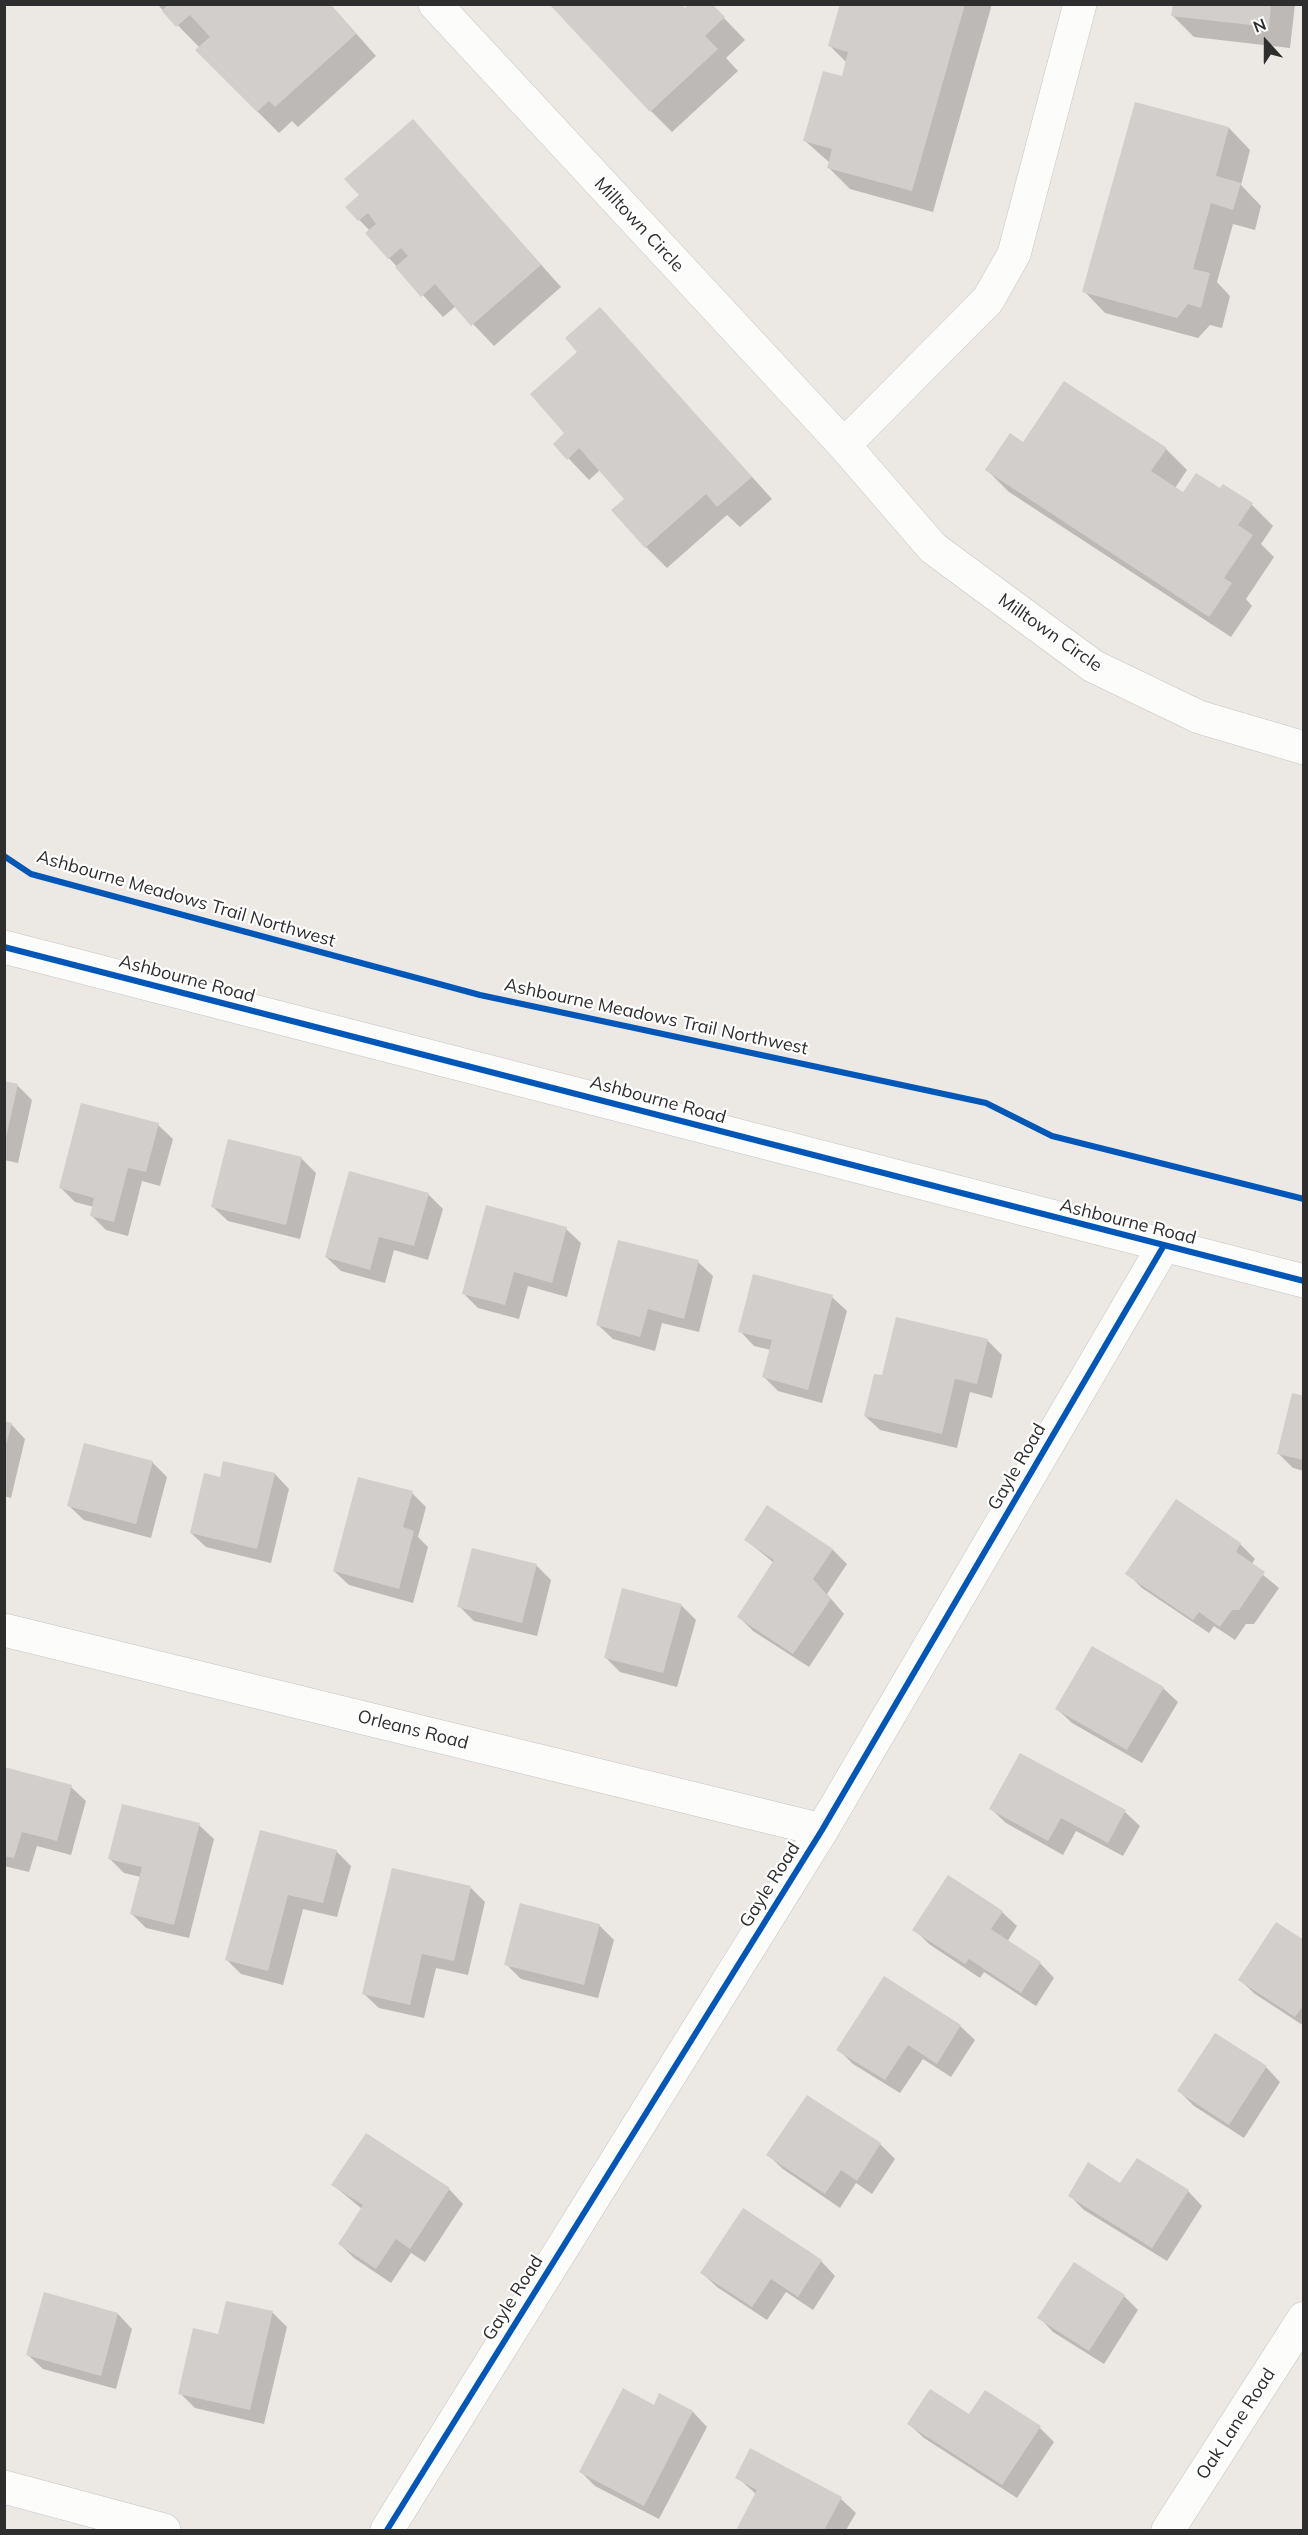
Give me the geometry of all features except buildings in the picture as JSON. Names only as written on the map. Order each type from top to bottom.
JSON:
[{"type":"street","name":"Milltown Circle","points":[[435,4],[844,445],[933,548],[1093,666],[1199,717],[1304,748]]},
{"type":"street","points":[[844,445],[988,300],[1014,254],[1080,4]]},
{"type":"street","name":"Ashbourne Road","points":[[4,947],[1163,1247],[1304,1281]]},
{"type":"street","name":"Gayle Road","points":[[387,2530],[822,1830],[1163,1247]]},
{"type":"street","name":"Orleans Road","points":[[4,1630],[822,1830]]},
{"type":"street","name":"Oak Lane Road","points":[[1168,2530],[1299,2337]]},
{"type":"street","points":[[4,2487],[164,2530]]},
{"type":"cycle path","name":"Ashbourne Meadows Trail Northwest","points":[[4,856],[31,874],[480,995],[986,1103],[1052,1136],[1304,1199]]},
{"type":"cycle path","points":[[4,947],[1304,1281]]},
{"type":"cycle path","points":[[387,2530],[822,1830],[1163,1247]]}]
